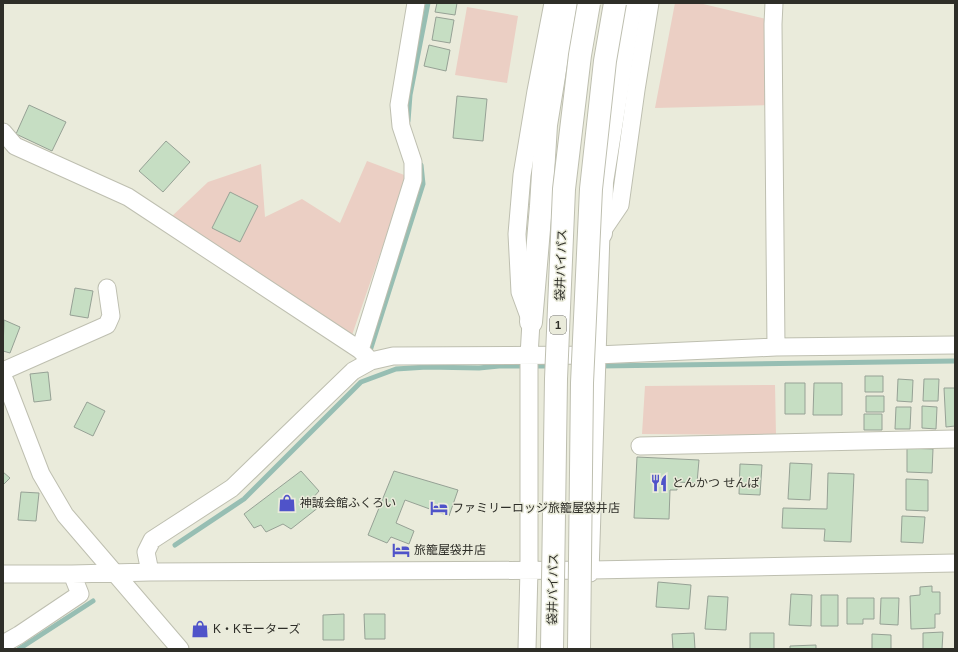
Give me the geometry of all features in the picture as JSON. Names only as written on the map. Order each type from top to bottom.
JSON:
[{"type":"highway","points":[[530,322],[541,206],[546,125],[566,3]]},
{"type":"highway","name":"袋井バイパス","points":[[552,649],[556,379],[564,189],[580,55],[589,3]]},
{"type":"highway","name":"1","points":[[579,649],[582,383],[591,189],[605,61],[615,3]]},
{"type":"highway","points":[[601,233],[602,182],[631,3]]},
{"type":"street","points":[[150,572],[146,552],[152,540],[232,488],[353,371],[366,356],[413,180],[413,162],[401,126],[399,105],[416,3]]},
{"type":"street","points":[[526,649],[529,569],[530,322],[520,292],[517,234],[524,167],[536,91],[553,3]]},
{"type":"street","points":[[589,649],[590,570],[601,233],[620,205],[650,3]]},
{"type":"street","points":[[774,3],[776,346]]},
{"type":"street","points":[[3,132],[15,146],[128,197],[366,356],[597,355],[776,346],[955,345]]},
{"type":"street","points":[[3,371],[106,325],[111,316],[108,288]]},
{"type":"street","points":[[3,377],[42,474],[65,515],[177,648]]},
{"type":"street","points":[[640,446],[955,439]]},
{"type":"street","points":[[3,574],[529,569],[590,570],[955,563]]},
{"type":"street","points":[[3,644],[80,594],[72,574]]},
{"type":"shaded area","points":[[675,3],[699,3],[766,19],[773,105],[655,108]]},
{"type":"shaded area","points":[[467,7],[518,16],[507,83],[455,75]]},
{"type":"shaded area","points":[[367,161],[407,176],[352,335],[170,218],[208,182],[261,164],[265,217],[302,199],[340,223]]},
{"type":"shaded area","points":[[775,385],[776,435],[642,434],[645,386]]},
{"type":"building","points":[[437,3],[457,3],[455,15],[435,12]]},
{"type":"building","points":[[436,17],[454,20],[450,43],[432,40]]},
{"type":"building","points":[[429,45],[450,50],[446,71],[424,66]]},
{"type":"building","points":[[457,96],[487,99],[483,141],[453,138]]},
{"type":"building","points":[[29,105],[66,122],[52,151],[16,134]]},
{"type":"building","points":[[166,141],[190,162],[163,192],[139,171]]},
{"type":"building","points":[[230,192],[258,206],[240,242],[212,228]]},
{"type":"building","points":[[75,288],[93,291],[88,318],[70,315]]},
{"type":"building","points":[[4,320],[20,327],[10,353],[3,351]]},
{"type":"building","points":[[48,372],[51,400],[34,402],[30,374]]},
{"type":"building","points":[[865,376],[883,376],[883,392],[865,392]]},
{"type":"building","points":[[898,379],[913,380],[912,402],[897,401]]},
{"type":"building","points":[[924,379],[939,379],[938,401],[923,401]]},
{"type":"building","points":[[785,383],[805,383],[805,414],[785,414]]},
{"type":"building","points":[[814,383],[842,383],[842,415],[813,415]]},
{"type":"building","points":[[944,388],[955,388],[955,426],[946,427]]},
{"type":"building","points":[[866,396],[884,396],[884,412],[866,412]]},
{"type":"building","points":[[87,402],[105,411],[93,436],[74,427]]},
{"type":"building","points":[[922,406],[937,407],[936,429],[922,428]]},
{"type":"building","points":[[896,407],[911,407],[910,429],[895,429]]},
{"type":"building","points":[[864,414],[882,414],[882,430],[864,430]]},
{"type":"building","points":[[907,448],[933,449],[932,473],[907,472]]},
{"type":"building","points":[[637,457],[699,460],[697,483],[677,482],[677,490],[670,490],[669,519],[634,518]]},
{"type":"building","points":[[790,463],[812,464],[810,500],[788,499]]},
{"type":"building","points":[[740,464],[762,465],[760,495],[739,494]]},
{"type":"building","name":"神誠会館ふくろい","points":[[301,471],[319,491],[312,499],[319,507],[291,529],[283,524],[266,532],[261,525],[254,528],[244,514]]},
{"type":"building","name":"ファミリーロッジ旅籠屋袋井店","points":[[394,471],[458,490],[449,516],[405,500],[396,523],[414,531],[409,544],[391,537],[387,543],[368,535]]},
{"type":"building","points":[[3,472],[10,478],[3,485]]},
{"type":"building","points":[[828,473],[854,474],[851,542],[824,541],[825,529],[782,528],[783,508],[827,509]]},
{"type":"building","points":[[906,479],[928,480],[928,511],[906,510]]},
{"type":"building","points":[[21,492],[39,493],[36,521],[18,520]]},
{"type":"building","points":[[902,516],[925,517],[923,543],[901,542]]},
{"type":"building","points":[[658,582],[691,585],[689,609],[656,607]]},
{"type":"building","points":[[932,586],[932,592],[940,592],[940,614],[935,614],[935,628],[911,629],[910,596],[920,595],[920,587]]},
{"type":"building","points":[[791,594],[812,595],[811,626],[789,625]]},
{"type":"building","points":[[821,595],[838,595],[838,626],[821,626]]},
{"type":"building","points":[[708,596],[728,597],[726,630],[705,629]]},
{"type":"building","points":[[847,598],[874,598],[874,619],[863,619],[863,624],[847,624]]},
{"type":"building","points":[[881,598],[899,598],[898,625],[880,624]]},
{"type":"building","points":[[344,614],[344,640],[323,640],[323,615]]},
{"type":"building","points":[[364,614],[385,614],[385,639],[365,639]]},
{"type":"building","points":[[202,622],[209,629],[200,636],[195,629]]},
{"type":"building","points":[[943,632],[942,649],[923,649],[923,633]]},
{"type":"building","points":[[694,633],[695,649],[673,649],[672,634]]},
{"type":"building","points":[[750,633],[774,633],[774,649],[750,649]]},
{"type":"building","points":[[872,634],[891,635],[891,649],[872,649]]},
{"type":"building","points":[[816,645],[816,649],[790,649],[790,646]]},
{"type":"waterway","points":[[408,121],[410,95],[428,3]]},
{"type":"waterway","points":[[369,354],[423,184],[421,165]]},
{"type":"waterway","points":[[600,366],[955,361]]},
{"type":"waterway","points":[[175,545],[244,499],[361,382],[396,369],[427,367],[479,368],[499,366],[552,366]]},
{"type":"waterway","points":[[19,649],[93,601]]},
{"type":"place","name":"とんかつ せんば","points":[[659,483]]},
{"type":"place","name":"神誠会館ふくろい","points":[[287,503]]},
{"type":"place","name":"ファミリーロッジ旅籠屋袋井店","points":[[439,508]]},
{"type":"place","name":"旅籠屋袋井店","points":[[401,550]]},
{"type":"place","name":"K・Kモーターズ","points":[[200,629]]}]
